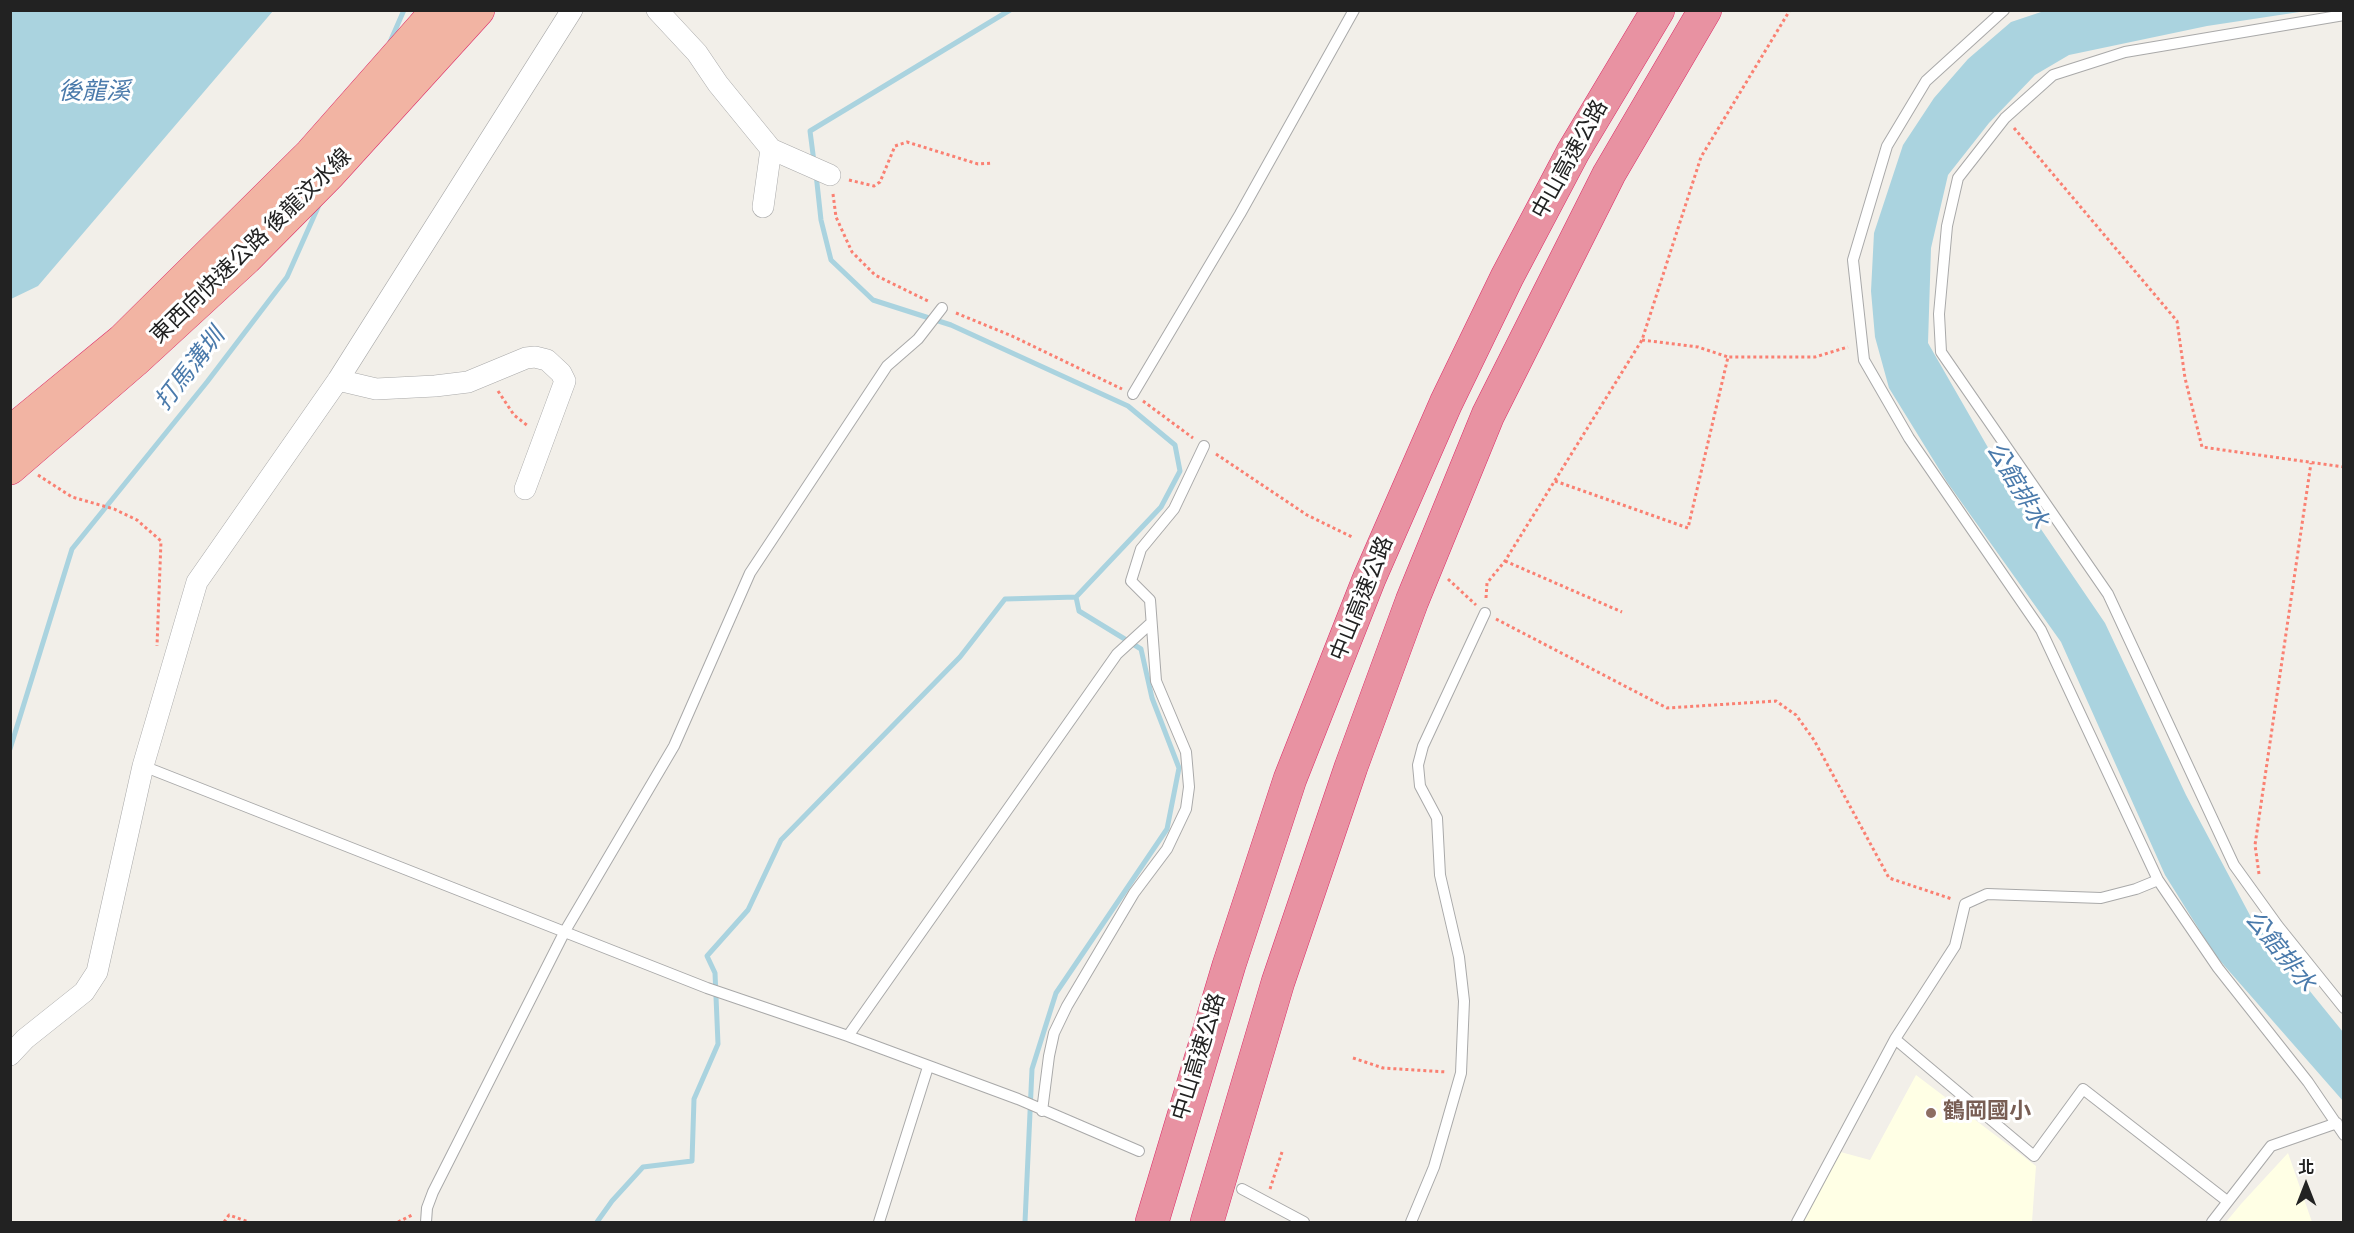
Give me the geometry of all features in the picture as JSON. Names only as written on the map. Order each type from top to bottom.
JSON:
[{"type":"highway","name":"東西向快速公路 後龍汶水線","points":[[10,433],[122,341],[147,317],[311,154],[438,10]]},
{"type":"highway","name":"東西向快速公路 後龍汶水線","points":[[22,470],[134,361],[246,258],[329,174],[478,10]]},
{"type":"highway","name":"中山高速公路","points":[[1152,1222],[1212,1020],[1290,779],[1369,579],[1446,404],[1508,277],[1573,152],[1658,10]]},
{"type":"highway","name":"中山高速公路","points":[[1207,1222],[1278,982],[1351,767],[1412,601],[1484,426],[1609,174],[1705,10]]},
{"type":"street","points":[[10,1055],[25,1039],[84,992],[98,972],[143,766],[198,582],[338,380],[572,10]]},
{"type":"street","points":[[657,10],[697,53],[718,84],[771,149],[830,175]]},
{"type":"street","points":[[763,207],[771,149]]},
{"type":"street","points":[[338,380],[376,389],[468,382],[535,357],[547,360],[561,373],[565,381],[525,489]]},
{"type":"lane","points":[[1133,394],[1240,214],[1354,10]]},
{"type":"lane","points":[[2004,10],[1926,81],[1887,146],[1853,260],[1864,360],[1909,438],[2040,630],[2158,880],[2218,968],[2337,1123],[2343,1136]]},
{"type":"lane","points":[[2343,15],[2125,52],[2053,75],[2005,118],[1958,178],[1947,226],[1939,314],[1941,351],[2108,594],[2234,865],[2262,905],[2343,1008]]},
{"type":"lane","points":[[426,1222],[427,1208],[433,1192],[565,931],[674,746],[750,573],[887,366],[918,339],[942,308]]},
{"type":"lane","points":[[1042,1111],[1054,1033],[1067,1006],[1134,893],[1167,849],[1186,809],[1189,787],[1186,752],[1156,681],[1150,600],[1131,581],[1141,549],[1174,509],[1204,446]]},
{"type":"lane","points":[[1412,1222],[1434,1167],[1461,1073],[1464,1001],[1459,957],[1440,875],[1437,818],[1420,786],[1418,765],[1423,746],[1485,613]]},
{"type":"lane","points":[[848,1036],[1117,654],[1151,623]]},
{"type":"lane","points":[[143,766],[707,988],[848,1036],[1024,1103],[1139,1151]]},
{"type":"lane","points":[[1797,1222],[1895,1039],[1955,946],[1965,904],[1987,894],[2101,898],[2136,890],[2158,880]]},
{"type":"lane","points":[[1895,1039],[2034,1156],[2083,1089],[2227,1201]]},
{"type":"lane","points":[[879,1222],[928,1067]]},
{"type":"lane","points":[[2212,1222],[2271,1146],[2337,1123]]},
{"type":"lane","points":[[1242,1189],[1304,1222]]},
{"type":"path","points":[[1485,613],[1487,583],[1505,561],[1642,340],[1701,158],[1790,10]]},
{"type":"path","points":[[2005,118],[2177,321],[2185,378],[2202,447],[2343,467]]},
{"type":"path","points":[[993,164],[978,164],[908,142],[895,146],[880,182],[874,186],[830,175],[836,217],[852,252],[875,275],[942,308],[1012,336],[1133,394],[1204,446],[1307,515],[1352,537]]},
{"type":"path","points":[[1642,340],[1698,347],[1728,357],[1815,357],[1861,342]]},
{"type":"path","points":[[1555,481],[1688,528],[1728,357]]},
{"type":"path","points":[[487,374],[514,415],[544,439]]},
{"type":"path","points":[[2262,905],[2255,845],[2311,463]]},
{"type":"path","points":[[22,470],[72,497],[114,509],[137,520],[161,541],[157,653]]},
{"type":"path","points":[[1505,561],[1622,612]]},
{"type":"path","points":[[1447,578],[1485,613],[1667,708],[1776,701],[1796,715],[1814,740],[1889,878],[1965,904]]},
{"type":"path","points":[[1353,1058],[1383,1068],[1461,1073]]},
{"type":"path","points":[[1266,1202],[1282,1152]]},
{"type":"path","points":[[224,1222],[228,1215],[249,1222]]},
{"type":"shaded area","name":"鶴岡國小","points":[[1916,1075],[2036,1166],[2032,1222],[1800,1222],[1837,1151],[1870,1160]]},
{"type":"shaded area","points":[[2288,1153],[2312,1222],[2226,1222],[2241,1204]]},
{"type":"water","name":"後龍溪","points":[[11,10],[273,11],[38,286],[11,299]]},
{"type":"water","points":[[2044,11],[2306,11],[2207,26],[2069,55],[2035,75],[1989,123],[1948,175],[1931,248],[1928,343],[2002,472],[2105,623],[2186,795],[2253,921],[2343,1032],[2343,1101],[2215,955],[2165,875],[2061,642],[1947,482],[1889,388],[1875,337],[1871,291],[1874,233],[1903,145],[1934,98],[1968,59],[2011,22]]},
{"type":"waterway","name":"打馬溝圳","points":[[390,42],[404,10]]},
{"type":"waterway","points":[[814,162],[810,131],[1010,10]]},
{"type":"waterway","points":[[597,1222],[612,1201],[643,1167],[692,1161],[694,1099],[718,1044],[715,973],[707,956],[748,910],[781,840],[960,657],[1005,599],[1076,597],[1161,507],[1180,471],[1175,445],[1128,406],[951,325],[873,300],[831,260],[821,220],[816,174]]},
{"type":"waterway","name":"打馬溝圳","points":[[10,749],[72,549],[207,382],[287,277],[319,205]]},
{"type":"waterway","points":[[1025,1222],[1032,1069],[1056,993],[1167,829],[1179,768],[1152,698],[1141,649],[1079,611],[1076,597]]},
{"type":"place","name":"鶴岡國小","points":[[1931,1113]]},
{"type":"water label","name":"公館排水","points":[[2016,486]]},
{"type":"water label","name":"公館排水","points":[[2279,952]]}]
